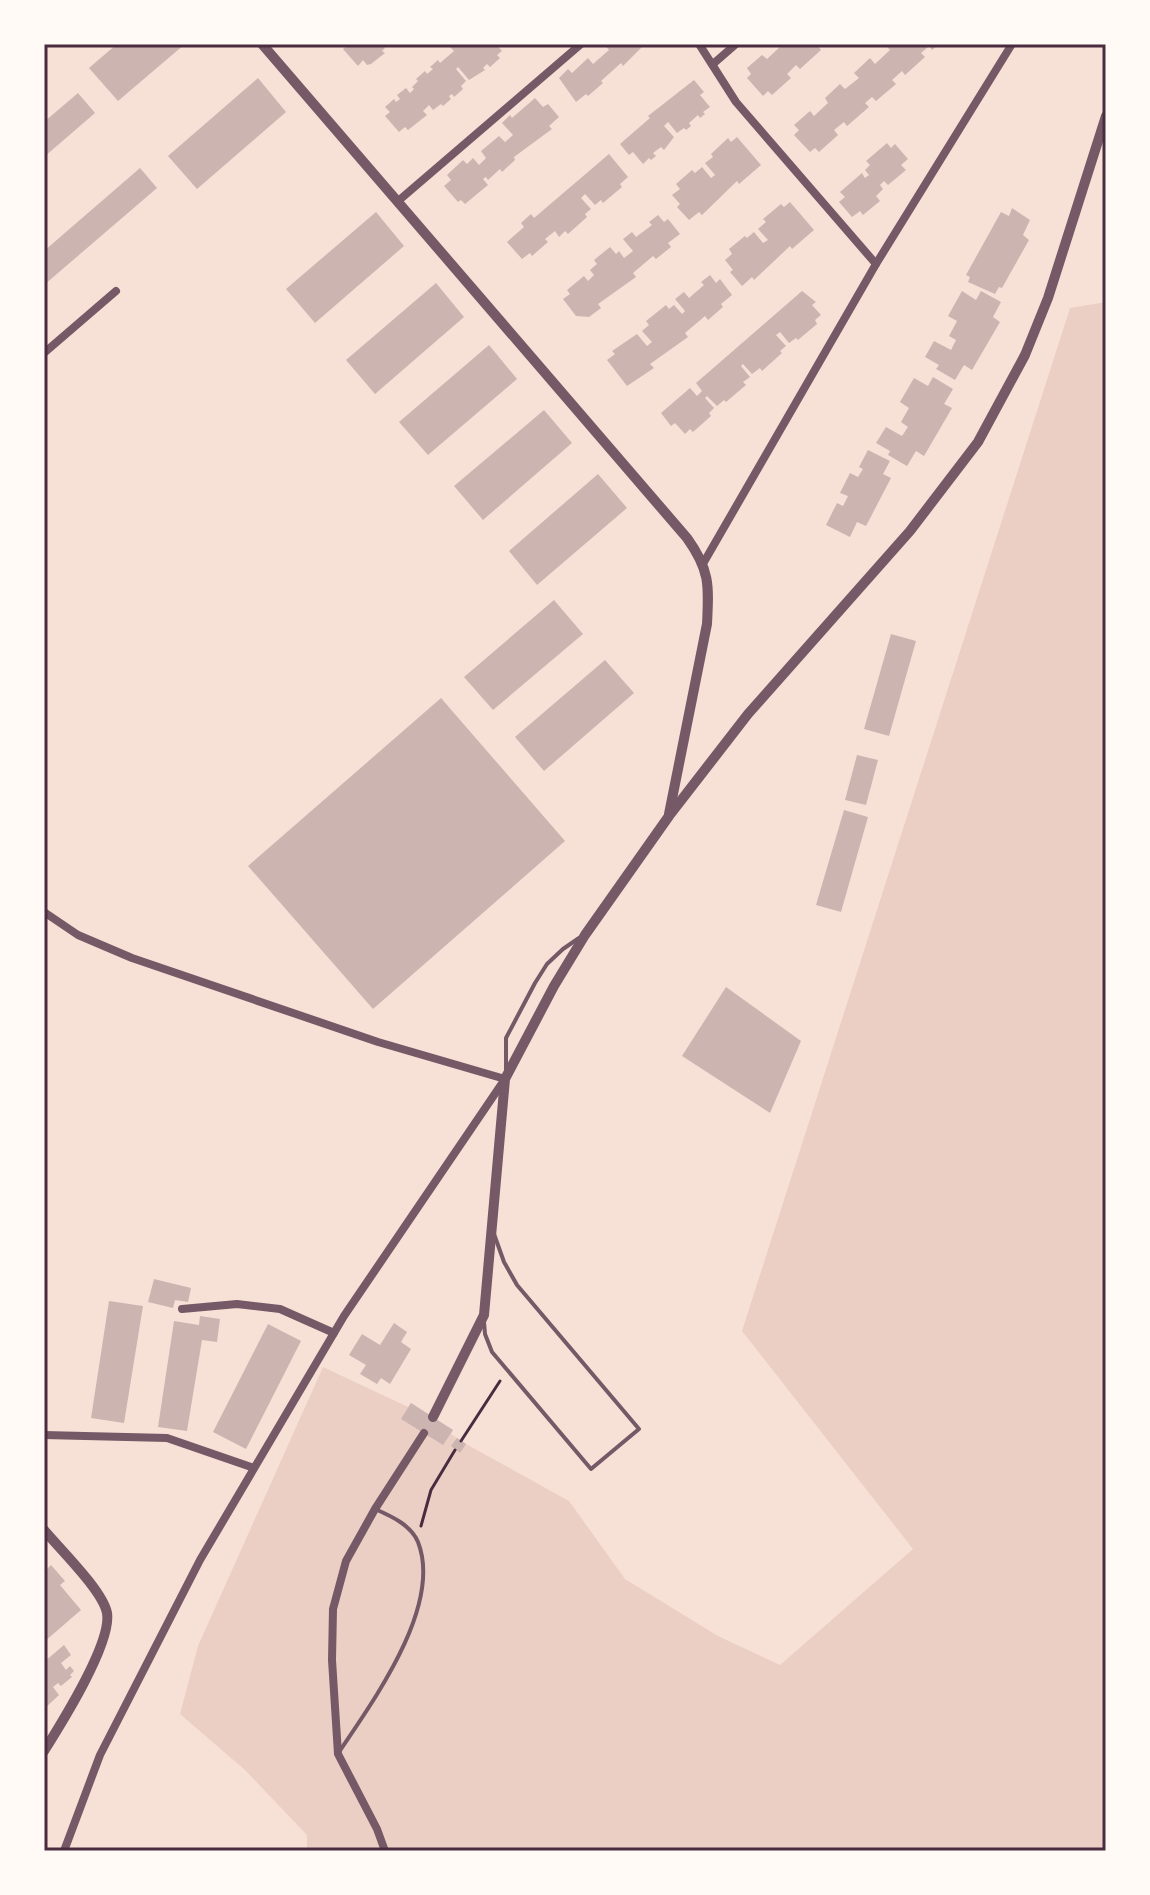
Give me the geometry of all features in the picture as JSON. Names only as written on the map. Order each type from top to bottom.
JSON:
[{"type":"street","points":[[262,44],[687,538],[704,562],[709,593],[707,624],[669,816]]},
{"type":"street","points":[[397,202],[581,44]]},
{"type":"street","points":[[699,44],[736,102],[876,264]]},
{"type":"street","points":[[713,64],[736,44]]},
{"type":"street","points":[[704,562],[876,264],[1012,44]]},
{"type":"street","points":[[64,1851],[100,1755],[200,1560],[334,1333],[505,1079],[585,935],[669,816],[748,714],[910,531],[978,442],[1025,355],[1048,298],[1106,116]]},
{"type":"street","points":[[44,353],[116,291]]},
{"type":"street","points":[[44,912],[78,935],[132,958],[378,1042],[505,1079]]},
{"type":"street","points":[[433,1417],[484,1315],[505,1079]]},
{"type":"street","points":[[182,1309],[237,1304],[280,1309],[334,1333]]},
{"type":"street","points":[[385,1851],[338,1754],[332,1660],[333,1609],[346,1561],[424,1433]]},
{"type":"street","points":[[44,1435],[167,1438],[254,1468]]},
{"type":"street","points":[[44,1530],[100,1596],[107,1611],[107,1622],[88,1674],[44,1751]]},
{"type":"lane","points":[[505,1079],[506,1038],[535,983],[547,964],[585,935]]},
{"type":"lane","points":[[484,1315],[485,1334],[492,1352],[591,1469],[639,1429],[517,1285],[504,1262],[492,1228]]},
{"type":"lane","points":[[338,1754],[399,1655],[415,1614],[423,1571],[417,1541],[397,1519],[375,1509]]},
{"type":"path","points":[[461,1441],[507,1371]]},
{"type":"path","points":[[417,1541],[431,1490],[455,1450]]},
{"type":"shaded area","points":[[1106,302],[1106,1851],[307,1851],[307,1835],[245,1770],[180,1714],[198,1646],[323,1367],[408,1407],[411,1403],[453,1430],[451,1434],[466,1444],[569,1501],[625,1579],[718,1636],[780,1665],[913,1549],[742,1331],[1070,308]]},
{"type":"building","points":[[117,44],[185,44],[118,101],[89,68]]},
{"type":"building","points":[[349,44],[382,44],[385,53],[371,64],[367,65],[363,60],[358,66],[343,49]]},
{"type":"building","points":[[454,44],[496,44],[502,51],[497,55],[500,58],[490,67],[487,64],[483,68],[485,70],[469,80],[458,67],[456,69],[466,81],[461,86],[463,89],[454,97],[452,94],[449,96],[451,99],[443,106],[441,104],[433,110],[429,105],[423,111],[427,115],[408,130],[405,127],[399,132],[385,116],[390,112],[385,107],[394,99],[396,102],[400,99],[397,95],[406,88],[410,93],[418,81],[416,79],[425,71],[427,74],[438,60],[440,63],[454,51],[450,47]]},
{"type":"building","points":[[604,44],[645,44],[588,96],[586,94],[576,102],[559,78],[568,69],[572,73],[588,58],[593,64],[609,50]]},
{"type":"building","points":[[779,44],[820,44],[821,50],[800,69],[796,65],[787,74],[791,78],[772,95],[768,91],[763,96],[747,78],[751,74],[747,68],[762,55],[767,59],[781,46]]},
{"type":"building","points":[[939,44],[932,50],[929,46],[921,53],[925,57],[905,75],[902,71],[892,80],[896,84],[876,101],[872,97],[865,103],[869,107],[847,126],[844,122],[834,130],[838,135],[819,152],[815,148],[810,152],[794,135],[799,130],[794,125],[810,111],[814,116],[828,103],[825,98],[840,84],[845,89],[859,78],[854,73],[870,58],[875,64],[890,50],[886,46]]},
{"type":"building","points":[[258,78],[286,112],[197,189],[168,156]]},
{"type":"building","points":[[694,80],[704,92],[700,95],[710,107],[703,112],[705,114],[700,118],[698,115],[689,123],[691,126],[677,133],[668,122],[664,126],[674,137],[664,150],[661,147],[653,153],[656,156],[651,160],[649,158],[643,164],[633,152],[629,155],[620,144],[650,118],[648,116]]},
{"type":"building","points":[[78,93],[95,113],[44,157],[44,122]]},
{"type":"building","points":[[535,98],[543,107],[548,104],[559,117],[549,126],[552,129],[514,157],[515,160],[502,172],[500,169],[488,180],[486,177],[483,179],[488,185],[465,204],[461,200],[458,202],[444,186],[451,180],[447,175],[463,160],[467,164],[473,158],[479,165],[486,158],[481,151],[499,136],[505,142],[513,135],[502,123]]},
{"type":"building","points":[[737,137],[761,165],[739,184],[737,181],[702,215],[699,212],[689,220],[677,207],[680,204],[672,195],[680,189],[676,184],[692,170],[695,173],[702,167],[711,178],[715,175],[705,163],[728,138],[731,142]]},
{"type":"building","points":[[887,143],[891,148],[895,144],[908,159],[901,165],[906,170],[888,185],[884,181],[880,185],[883,189],[876,196],[880,201],[863,215],[860,211],[852,217],[839,202],[845,197],[840,192],[862,173],[865,178],[869,175],[865,170],[870,165],[866,161]]},
{"type":"building","points":[[609,154],[628,177],[620,184],[622,187],[603,203],[601,200],[595,205],[585,194],[581,198],[591,209],[585,214],[587,217],[568,234],[565,231],[559,237],[555,231],[532,256],[530,253],[522,259],[507,242],[524,227],[521,223],[531,214],[534,218]]},
{"type":"building","points":[[140,168],[157,188],[44,285],[44,251]]},
{"type":"building","points":[[790,202],[814,230],[792,249],[790,246],[754,280],[752,277],[742,286],[725,260],[732,254],[729,249],[754,232],[763,243],[768,240],[758,229],[766,222],[763,219],[781,204],[784,207]]},
{"type":"building","points":[[1012,208],[1030,220],[1023,235],[1029,240],[1002,288],[999,287],[995,294],[968,282],[970,277],[966,275],[1001,212],[1009,216]]},
{"type":"building","points":[[376,212],[404,246],[315,323],[286,289]]},
{"type":"building","points":[[658,215],[664,222],[668,219],[680,234],[668,243],[671,247],[656,259],[653,256],[633,273],[636,277],[598,304],[601,308],[589,317],[576,316],[563,299],[570,294],[567,290],[584,276],[588,281],[594,275],[590,270],[597,264],[594,260],[610,247],[616,254],[619,251],[624,258],[633,251],[623,239],[632,232],[636,237],[652,225],[649,222]]},
{"type":"building","points":[[710,275],[716,283],[720,279],[732,295],[708,320],[705,316],[685,333],[688,337],[650,364],[654,368],[627,386],[607,360],[615,354],[612,351],[637,334],[647,346],[652,342],[642,331],[649,325],[646,321],[666,305],[669,309],[674,305],[682,314],[685,311],[675,299],[684,292],[689,298]]},
{"type":"building","points":[[436,283],[464,317],[375,394],[346,360]]},
{"type":"building","points":[[802,291],[816,302],[812,305],[821,315],[815,320],[817,324],[798,340],[796,338],[789,343],[780,332],[776,335],[786,346],[780,351],[782,353],[762,371],[760,368],[752,374],[743,364],[741,366],[750,377],[743,382],[746,385],[717,406],[707,396],[705,398],[714,408],[709,413],[711,416],[693,432],[690,429],[685,434],[675,423],[671,426],[661,413],[690,388],[697,396],[702,391],[696,383]]},
{"type":"building","points":[[962,291],[976,300],[981,291],[1001,302],[993,317],[1000,322],[972,370],[964,365],[955,380],[936,369],[939,365],[925,357],[934,341],[951,350],[956,340],[949,336],[957,321],[948,316]]},
{"type":"building","points":[[489,345],[517,379],[428,455],[399,422]]},
{"type":"building","points":[[933,377],[953,389],[944,404],[952,408],[924,456],[916,451],[907,466],[888,455],[890,451],[876,443],[886,427],[902,436],[908,427],[901,422],[909,408],[900,402],[914,378],[928,386]]},
{"type":"building","points":[[544,410],[572,443],[483,520],[454,486]]},
{"type":"building","points":[[868,450],[890,461],[883,474],[891,478],[866,526],[857,522],[850,537],[826,525],[837,503],[843,506],[848,496],[840,493],[850,473],[858,477],[863,469],[859,467]]},
{"type":"building","points":[[598,474],[627,508],[537,585],[509,551]]},
{"type":"building","points":[[554,600],[583,634],[493,710],[464,677]]},
{"type":"building","points":[[891,634],[916,641],[889,736],[864,729]]},
{"type":"building","points":[[605,660],[634,693],[544,771],[515,737]]},
{"type":"building","points":[[441,698],[565,841],[373,1009],[248,866]]},
{"type":"building","points":[[857,755],[878,760],[866,805],[845,800]]},
{"type":"building","points":[[844,810],[868,817],[841,912],[816,905]]},
{"type":"building","points":[[726,987],[801,1041],[770,1113],[682,1056]]},
{"type":"building","points":[[154,1279],[191,1288],[188,1302],[175,1300],[173,1308],[148,1302]]},
{"type":"building","points":[[109,1301],[143,1306],[124,1423],[91,1418]]},
{"type":"building","points":[[200,1316],[220,1319],[217,1342],[202,1340],[187,1431],[158,1427],[174,1321],[199,1325]]},
{"type":"building","points":[[394,1323],[407,1332],[401,1342],[411,1349],[390,1384],[381,1378],[377,1384],[360,1374],[366,1365],[349,1355],[362,1334],[380,1345]]},
{"type":"building","points":[[268,1324],[301,1341],[246,1449],[213,1432]]},
{"type":"building","points":[[411,1403],[453,1430],[443,1445],[401,1419]]},
{"type":"building","points":[[457,1438],[466,1444],[460,1453],[451,1446]]},
{"type":"building","points":[[51,1565],[65,1581],[60,1585],[81,1610],[44,1642],[44,1572]]},
{"type":"building","points":[[64,1645],[71,1655],[61,1663],[66,1670],[70,1666],[74,1671],[70,1675],[72,1677],[61,1686],[58,1683],[53,1687],[59,1695],[44,1709],[44,1662]]}]
